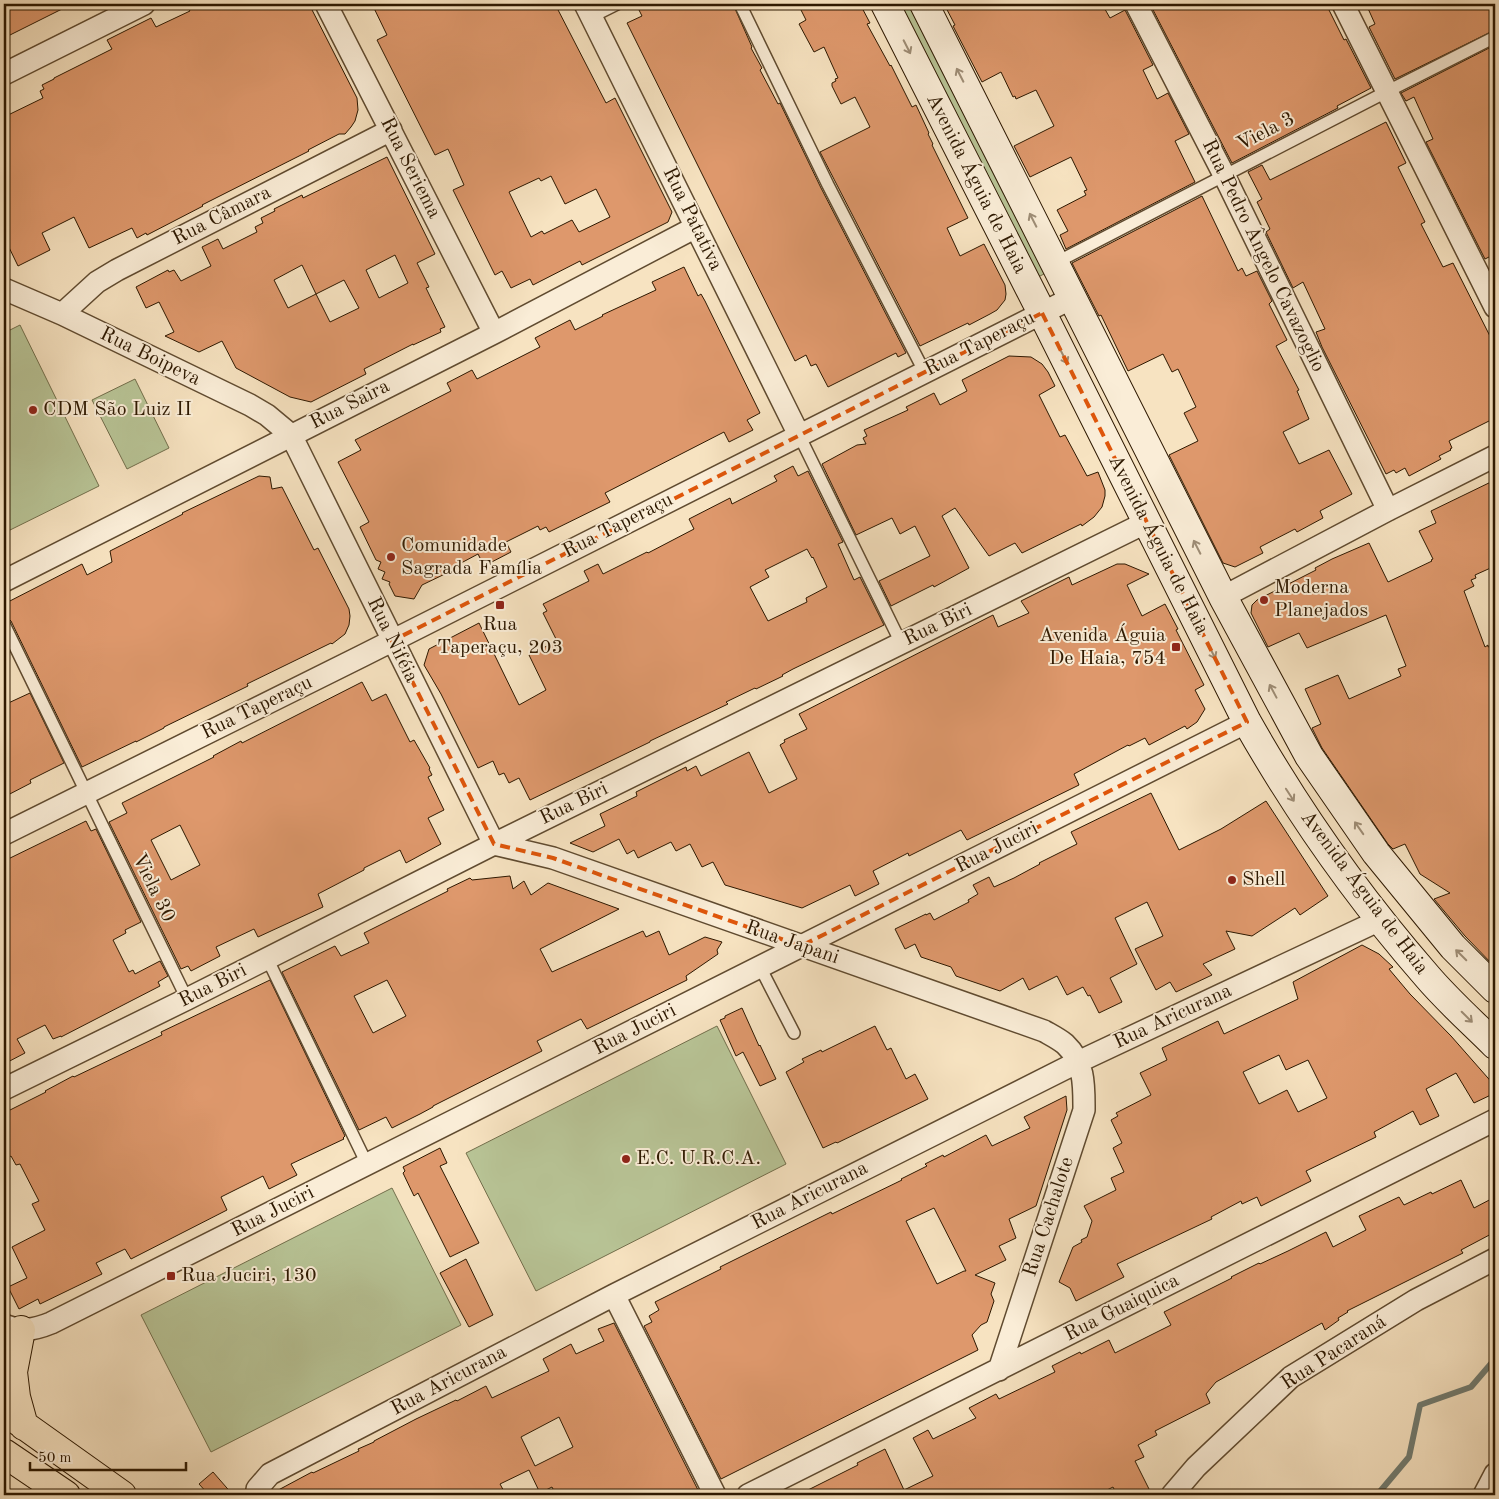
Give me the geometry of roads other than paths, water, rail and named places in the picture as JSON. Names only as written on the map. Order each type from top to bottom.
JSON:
[{"type":"main road","name":"Avenida Águia de Haia","points":[[885,4],[1058,305],[1153,459],[1223,597],[1309,756],[1376,853],[1453,947],[1495,989]]},
{"type":"main road","name":"Avenida Águia de Haia","points":[[924,4],[1055,263],[1058,305],[1147,522],[1247,722],[1277,774],[1306,818],[1380,920],[1427,977],[1495,1045]]},
{"type":"main road","points":[[12,1327],[13,1372],[16,1397],[14,1418],[122,1495]]},
{"type":"main road","points":[[4,1453],[66,1495]]},
{"type":"street","points":[[4,74],[144,4]]},
{"type":"street","name":"Rua Seriema","points":[[326,4],[494,333]]},
{"type":"street","name":"Rua Pedro Ângelo Cavazoglio","points":[[1136,4],[1224,175],[1388,510]]},
{"type":"street","points":[[1343,4],[1388,90],[1495,307]]},
{"type":"street","name":"Rua Patativa","points":[[588,10],[799,435]]},
{"type":"street","name":"Rua Câmara","points":[[62,314],[97,282],[117,270],[391,130]]},
{"type":"street","name":"Rua Saira","points":[[4,581],[494,333],[696,228]]},
{"type":"street","name":"Rua Boipeva","points":[[4,288],[250,405],[267,415],[290,435]]},
{"type":"street","name":"Rua Taperaçu","points":[[4,834],[392,641],[1058,305]]},
{"type":"street","name":"Rua Niféia","points":[[290,435],[494,844]]},
{"type":"street","points":[[1223,597],[1495,456]]},
{"type":"street","name":"Rua Biri","points":[[4,1089],[494,844],[1147,522]]},
{"type":"street","name":"Rua Juciri","points":[[12,1327],[37,1328],[50,1323],[1247,722]]},
{"type":"street","name":"Rua Japani","points":[[494,844],[553,858],[1044,1031],[1064,1044],[1078,1062]]},
{"type":"street","name":"Rua Aricurana","points":[[257,1495],[257,1489],[270,1474],[614,1295],[1078,1062],[1380,920]]},
{"type":"street","name":"Rua Cachalote","points":[[999,1370],[1084,1110],[1084,1083],[1078,1062]]},
{"type":"street","name":"Rua Guaiquica","points":[[748,1495],[1495,1120]]},
{"type":"street","name":"Rua Pacaraná","points":[[1172,1495],[1196,1467],[1291,1377],[1416,1300],[1495,1259]]},
{"type":"street","points":[[614,1295],[715,1495]]},
{"type":"street","points":[[1484,1495],[1495,1474]]},
{"type":"lane","points":[[588,10],[617,4]]},
{"type":"lane","points":[[740,4],[828,185],[924,373]]},
{"type":"lane","name":"Viela 3","points":[[1055,263],[1388,90],[1495,37]]},
{"type":"lane","points":[[799,435],[901,643]]},
{"type":"lane","name":"Viela 30","points":[[4,624],[187,999]]},
{"type":"lane","points":[[267,958],[367,1164]]},
{"type":"lane","points":[[760,967],[794,1034]]},
{"type":"waterway","points":[[1377,1495],[1409,1457],[1420,1405],[1471,1387],[1495,1359]]},
{"type":"place","name":"CDM São Luiz II","points":[[33,410]]},
{"type":"place","name":"Comunidade Sagrada Família","points":[[391,557]]},
{"type":"place","name":"Moderna Planejados","points":[[1264,600]]},
{"type":"place","name":"Rua Taperaçu, 203","points":[[500,605]]},
{"type":"place","name":"Avenida Águia De Haia, 754","points":[[1176,647]]},
{"type":"place","name":"Shell","points":[[1232,880]]},
{"type":"place","name":"E.C. U.R.C.A.","points":[[626,1159]]},
{"type":"place","name":"Rua Juciri, 130","points":[[171,1276]]}]
